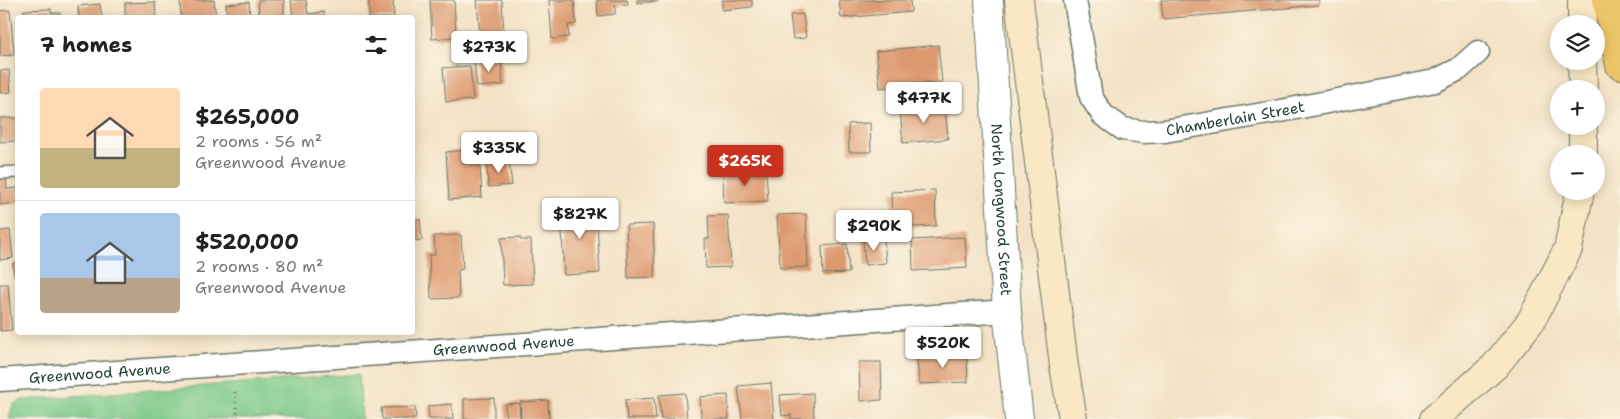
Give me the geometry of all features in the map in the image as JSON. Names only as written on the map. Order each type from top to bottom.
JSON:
[{"type":"main road","points":[[1019,0],[1072,419]]},
{"type":"main road","points":[[1582,0],[1582,15]]},
{"type":"main road","points":[[1607,0],[1620,65]]},
{"type":"main road","points":[[1434,419],[1494,366],[1531,321],[1568,249],[1578,200]]},
{"type":"street","name":"North Longwood Street","points":[[989,0],[1007,310],[1019,419]]},
{"type":"street","name":"Chamberlain Street","points":[[1075,0],[1091,97],[1103,115],[1123,129],[1144,132],[1165,131],[1286,110],[1435,81],[1459,69],[1478,52]]},
{"type":"street","name":"Greenwood Avenue","points":[[0,380],[1007,310]]},
{"type":"lane","points":[[0,173],[15,172]]},
{"type":"path","points":[[235,392],[238,419]]},
{"type":"green space","points":[[359,374],[362,419],[9,419],[13,405],[21,400]]},
{"type":"building","points":[[180,0],[214,0],[216,15],[181,15]]},
{"type":"building","points":[[258,0],[284,0],[284,15],[259,15]]},
{"type":"building","points":[[291,0],[306,0],[308,14],[324,12],[324,15],[293,15]]},
{"type":"building","points":[[369,0],[393,0],[394,15],[369,15]]},
{"type":"building","points":[[430,0],[454,0],[456,37],[432,39]]},
{"type":"building","points":[[477,0],[502,0],[504,36],[480,37]]},
{"type":"building","points":[[549,0],[574,0],[576,24],[568,25],[569,37],[552,39]]},
{"type":"building","points":[[597,0],[627,0],[628,5],[615,6],[615,14],[598,16]]},
{"type":"building","points":[[637,0],[658,0],[658,1],[637,3]]},
{"type":"building","points":[[722,0],[752,0],[752,7],[722,10]]},
{"type":"building","points":[[839,0],[910,0],[911,12],[841,18]]},
{"type":"building","points":[[1161,0],[1319,0],[1319,5],[1163,19]]},
{"type":"building","points":[[155,2],[156,15],[125,15],[125,3]]},
{"type":"building","points":[[249,2],[250,15],[227,15],[226,4]]},
{"type":"building","points":[[100,4],[102,15],[79,15],[78,6]]},
{"type":"building","points":[[51,9],[51,13],[60,13],[60,15],[24,15],[24,10]]},
{"type":"building","points":[[10,10],[14,55],[0,56],[0,11]]},
{"type":"building","points":[[803,14],[806,38],[793,39],[790,15]]},
{"type":"building","points":[[938,45],[942,82],[880,88],[876,51]]},
{"type":"building","points":[[501,58],[503,85],[477,87],[474,61]]},
{"type":"building","points":[[470,66],[473,100],[446,102],[443,68]]},
{"type":"building","points":[[9,70],[11,92],[0,93],[0,71]]},
{"type":"building","points":[[945,106],[948,139],[903,143],[900,110]]},
{"type":"building","points":[[0,118],[15,118],[15,141],[0,142]]},
{"type":"building","points":[[870,123],[871,152],[849,152],[848,124]]},
{"type":"building","points":[[479,149],[482,197],[449,200],[446,152]]},
{"type":"building","points":[[509,161],[512,185],[489,187],[486,163]]},
{"type":"building","points":[[766,171],[768,201],[724,203],[723,173]]},
{"type":"building","points":[[6,176],[7,189],[15,188],[15,203],[0,205],[0,177]]},
{"type":"building","points":[[935,190],[936,226],[892,228],[891,192]]},
{"type":"building","points":[[596,205],[600,273],[564,275],[561,208]]},
{"type":"building","points":[[806,214],[808,267],[780,268],[777,215]]},
{"type":"building","points":[[728,215],[731,267],[706,268],[705,239],[709,239],[708,216]]},
{"type":"building","points":[[420,219],[422,240],[415,241],[415,220]]},
{"type":"building","points":[[653,224],[655,277],[628,278],[626,225]]},
{"type":"building","points":[[10,230],[13,258],[0,260],[0,231]]},
{"type":"building","points":[[461,235],[463,269],[458,270],[459,298],[431,299],[429,255],[435,255],[434,236]]},
{"type":"building","points":[[520,237],[520,240],[531,240],[533,284],[503,285],[501,238]]},
{"type":"building","points":[[965,237],[967,268],[913,271],[912,240]]},
{"type":"building","points":[[884,239],[886,263],[865,265],[863,240]]},
{"type":"building","points":[[847,244],[849,273],[823,274],[822,246]]},
{"type":"building","points":[[13,263],[15,263],[15,276]]},
{"type":"building","points":[[0,284],[8,284],[12,330],[0,331]]},
{"type":"building","points":[[967,354],[968,382],[919,384],[917,356]]},
{"type":"building","points":[[859,362],[881,362],[882,400],[860,401]]},
{"type":"building","points":[[771,383],[774,419],[742,419],[738,386]]},
{"type":"building","points":[[685,393],[687,419],[661,419],[659,395]]},
{"type":"building","points":[[813,393],[814,419],[791,419],[791,415],[782,416],[780,395]]},
{"type":"building","points":[[728,395],[729,419],[701,419],[700,397]]},
{"type":"building","points":[[494,398],[494,419],[464,419],[464,399]]},
{"type":"building","points":[[654,398],[656,419],[627,419],[625,400]]},
{"type":"building","points":[[548,400],[549,419],[521,419],[520,402]]},
{"type":"building","points":[[519,403],[520,419],[506,419],[505,404]]},
{"type":"building","points":[[452,404],[453,419],[429,419],[428,406]]},
{"type":"building","points":[[415,407],[416,419],[382,419],[381,408]]}]
